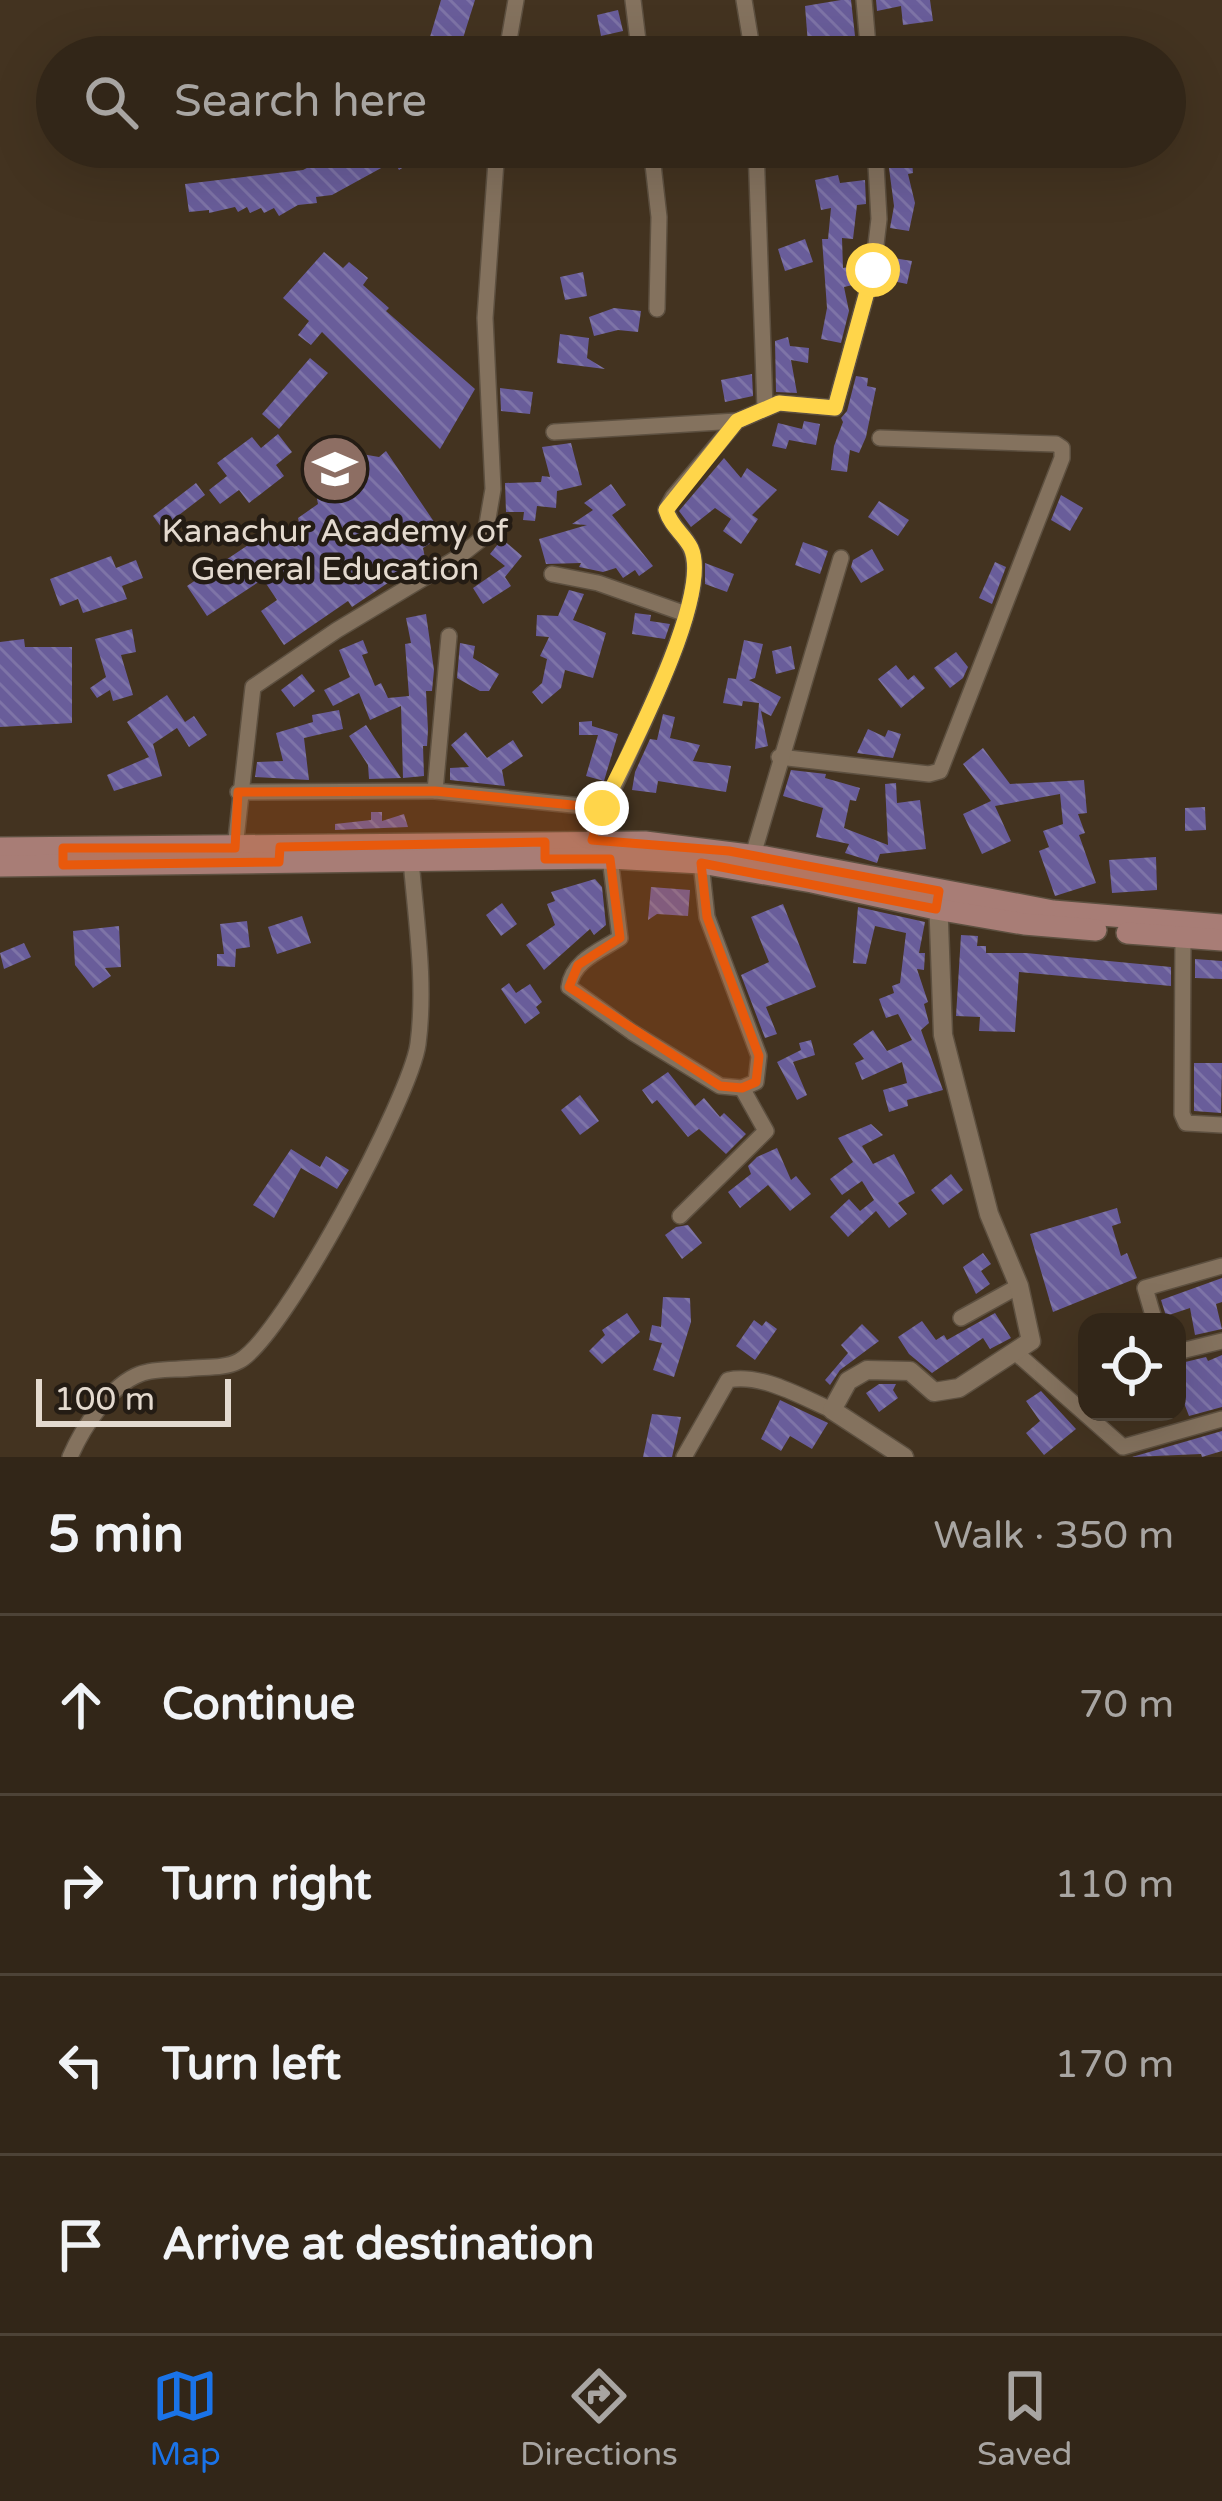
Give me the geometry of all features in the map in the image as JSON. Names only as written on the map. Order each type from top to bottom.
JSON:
[{"type":"main road","points":[[0,866],[63,857],[235,848],[279,855],[411,860],[545,850],[592,841],[684,846],[753,855],[1024,924],[1222,940]]},
{"type":"main road","points":[[0,848],[63,857],[545,850],[701,863],[938,900],[1222,925]]},
{"type":"street","points":[[510,36],[516,0]]},
{"type":"street","points":[[633,0],[637,36]]},
{"type":"street","points":[[744,0],[750,36]]},
{"type":"street","points":[[864,0],[867,36]]},
{"type":"street","points":[[235,848],[253,687],[457,558],[481,540],[486,530],[493,489],[485,318],[496,168]]},
{"type":"street","points":[[653,168],[659,217],[657,309]]},
{"type":"street","points":[[756,168],[765,409]]},
{"type":"street","points":[[554,432],[737,421],[779,403],[835,408],[873,270],[879,219],[876,168]]},
{"type":"street","points":[[592,841],[602,808],[674,653],[686,614],[694,574],[692,549],[670,525],[666,510],[737,421]]},
{"type":"street","points":[[779,757],[929,774],[940,771],[1062,458],[1062,448],[1056,444],[880,438]]},
{"type":"street","points":[[753,855],[841,558]]},
{"type":"street","points":[[552,574],[598,583],[686,614]]},
{"type":"street","points":[[435,791],[449,636]]},
{"type":"street","points":[[238,792],[435,791],[602,808]]},
{"type":"street","points":[[610,858],[620,938],[578,965],[570,974],[569,987],[719,1087],[742,1088],[756,1082],[759,1056],[707,917],[701,863]]},
{"type":"street","points":[[70,1457],[119,1387],[142,1373],[230,1365],[245,1358],[268,1333],[317,1257],[402,1094],[417,1049],[422,994],[411,860]]},
{"type":"street","points":[[832,1410],[848,1381],[867,1370],[910,1371],[934,1392],[958,1388],[1031,1341],[1019,1286],[989,1214],[944,1035],[938,900]]},
{"type":"street","points":[[1183,938],[1182,1114],[1186,1124],[1222,1125]]},
{"type":"street","points":[[680,1216],[766,1131],[742,1088]]},
{"type":"street","points":[[1152,1313],[1144,1288],[1222,1266]]},
{"type":"street","points":[[961,1318],[1019,1286]]},
{"type":"street","points":[[1186,1350],[1222,1341]]},
{"type":"street","points":[[1015,1352],[1123,1447],[1222,1419]]},
{"type":"street","points":[[684,1457],[728,1380],[742,1377],[832,1410],[904,1457]]},
{"type":"highlighted area","points":[[435,791],[602,808],[592,840],[729,851],[939,891],[936,909],[701,863],[707,917],[759,1056],[756,1082],[742,1088],[720,1086],[569,987],[578,965],[620,938],[610,859],[545,859],[545,842],[280,847],[279,862],[63,865],[63,848],[235,848],[238,792]]},
{"type":"building","points":[[441,0],[475,0],[464,36],[430,36]]},
{"type":"building","points":[[851,0],[855,36],[807,36],[805,6]]},
{"type":"building","points":[[876,0],[930,0],[933,21],[903,25],[901,6],[877,11]]},
{"type":"building","points":[[618,10],[623,31],[601,36],[597,15]]},
{"type":"building","points":[[381,168],[332,195],[316,197],[317,203],[298,205],[279,216],[274,208],[264,213],[261,208],[250,213],[247,207],[238,212],[235,207],[189,212],[185,184],[303,170]]},
{"type":"building","points":[[889,168],[913,168],[908,174],[915,203],[909,231],[890,228],[894,206]]},
{"type":"building","points":[[838,175],[840,183],[865,180],[866,204],[857,205],[853,239],[842,238],[843,268],[853,266],[857,284],[844,287],[849,311],[841,343],[821,339],[827,308],[822,239],[828,239],[831,208],[821,210],[815,180]]},
{"type":"building","points":[[805,239],[813,262],[785,271],[778,249]]},
{"type":"building","points":[[324,252],[343,268],[349,262],[368,278],[363,285],[389,308],[386,311],[475,389],[440,449],[322,332],[311,345],[298,335],[309,321],[283,298]]},
{"type":"building","points":[[887,257],[912,261],[907,284],[883,279]]},
{"type":"building","points":[[583,272],[587,296],[565,300],[560,277]]},
{"type":"building","points":[[614,308],[641,311],[638,332],[618,330],[594,336],[589,317]]},
{"type":"building","points":[[560,334],[589,338],[587,358],[605,369],[557,363]]},
{"type":"building","points":[[788,337],[790,346],[809,348],[808,363],[791,360],[797,393],[776,392],[775,341]]},
{"type":"building","points":[[310,358],[328,373],[279,429],[262,414]]},
{"type":"building","points":[[752,374],[753,396],[725,402],[721,380]]},
{"type":"building","points":[[856,376],[868,378],[867,386],[876,388],[866,437],[859,453],[850,450],[847,472],[831,470],[841,418]]},
{"type":"building","points":[[500,388],[533,392],[530,414],[501,411]]},
{"type":"building","points":[[804,421],[820,424],[816,445],[789,440],[786,449],[772,446],[778,423],[802,429]]},
{"type":"building","points":[[278,434],[292,452],[276,465],[284,476],[249,503],[239,490],[220,504],[209,490],[227,476],[217,463],[252,437],[261,448]]},
{"type":"building","points":[[571,443],[582,485],[557,491],[556,508],[537,506],[535,521],[523,520],[524,512],[506,512],[505,483],[541,482],[542,476],[550,477],[542,447]]},
{"type":"building","points":[[322,447],[379,457],[386,451],[443,535],[423,548],[425,558],[352,607],[348,601],[284,645],[261,611],[277,600],[263,579],[207,616],[187,586],[266,533],[300,527],[298,518],[318,504],[310,482],[314,474],[311,455]]},
{"type":"building","points":[[724,458],[741,478],[747,468],[777,490],[752,515],[758,519],[741,544],[723,531],[731,519],[715,508],[691,527],[679,511]]},
{"type":"building","points":[[196,483],[205,495],[162,528],[153,516]]},
{"type":"building","points":[[611,484],[626,505],[612,515],[653,566],[639,576],[635,570],[623,578],[616,568],[603,572],[579,567],[581,563],[546,564],[539,539],[587,525],[572,524],[593,510],[584,503]]},
{"type":"building","points":[[1061,495],[1083,508],[1070,531],[1051,520]]},
{"type":"building","points":[[879,501],[909,520],[898,536],[868,517]]},
{"type":"building","points":[[502,539],[522,556],[505,577],[511,586],[483,604],[473,588],[505,566],[490,554]]},
{"type":"building","points":[[803,542],[828,551],[820,574],[795,565]]},
{"type":"building","points":[[872,549],[884,570],[861,583],[851,567],[853,560]]},
{"type":"building","points":[[111,556],[116,568],[136,560],[143,578],[122,586],[127,599],[83,613],[78,599],[60,606],[50,579]]},
{"type":"building","points":[[995,562],[1006,567],[992,604],[979,598]]},
{"type":"building","points":[[705,563],[734,574],[727,592],[705,584]]},
{"type":"building","points":[[569,590],[584,594],[573,620],[606,633],[593,678],[565,670],[561,688],[542,704],[532,692],[542,683],[547,659],[540,656],[549,637],[536,636],[537,615],[558,616]]},
{"type":"building","points":[[635,613],[670,624],[665,639],[632,634]]},
{"type":"building","points":[[426,614],[434,670],[432,691],[426,691],[424,776],[403,778],[401,706],[370,720],[359,693],[333,706],[324,690],[350,677],[339,650],[363,640],[368,653],[362,655],[375,686],[381,683],[388,698],[409,696],[405,644],[411,643],[406,618]]},
{"type":"building","points":[[132,629],[136,652],[121,655],[133,695],[113,701],[110,690],[97,698],[90,688],[106,677],[95,639]]},
{"type":"building","points":[[24,639],[25,647],[72,647],[72,723],[0,727],[0,642]]},
{"type":"building","points":[[744,640],[763,644],[755,678],[749,680],[781,697],[771,716],[761,711],[768,746],[755,749],[759,703],[723,703],[728,678],[736,679]]},
{"type":"building","points":[[460,643],[475,646],[473,658],[499,674],[489,691],[457,678]]},
{"type":"building","points":[[791,646],[795,669],[776,674],[772,651]]},
{"type":"building","points":[[956,652],[968,667],[950,688],[934,668]]},
{"type":"building","points":[[896,665],[908,680],[914,675],[925,688],[901,708],[878,679]]},
{"type":"building","points":[[302,674],[315,691],[294,707],[281,690]]},
{"type":"building","points":[[167,695],[185,722],[194,716],[207,735],[189,747],[177,728],[153,744],[162,776],[114,791],[107,775],[149,757],[127,722]]},
{"type":"building","points":[[339,710],[343,729],[304,738],[309,780],[255,777],[257,762],[283,761],[276,733],[313,722],[312,715]]},
{"type":"building","points":[[663,714],[675,717],[670,738],[700,745],[693,761],[731,766],[726,792],[658,781],[656,793],[632,790],[650,739],[657,740]]},
{"type":"building","points":[[592,721],[592,726],[618,734],[604,781],[586,776],[598,735],[579,735],[579,722]]},
{"type":"building","points":[[366,725],[401,778],[369,779],[368,765],[349,736]]},
{"type":"building","points":[[868,729],[885,737],[888,730],[901,734],[893,758],[857,753]]},
{"type":"building","points":[[466,732],[487,758],[513,740],[523,756],[502,770],[505,786],[450,780],[450,768],[469,767],[451,745]]},
{"type":"building","points":[[983,748],[1010,784],[1084,780],[1087,813],[1078,814],[1085,833],[1079,835],[1096,883],[1055,896],[1039,851],[1049,847],[1043,831],[1063,824],[1060,794],[995,806],[1011,841],[982,854],[963,814],[991,801],[963,764]]},
{"type":"building","points":[[791,770],[826,774],[825,778],[860,788],[856,801],[850,800],[844,828],[888,845],[885,784],[896,783],[897,803],[920,800],[926,849],[880,854],[877,863],[845,853],[849,844],[816,837],[823,808],[783,796]]},
{"type":"building","points":[[1205,807],[1206,830],[1185,831],[1185,808]]},
{"type":"building","points":[[371,812],[382,812],[382,821],[404,814],[408,827],[335,830],[335,824],[371,820]]},
{"type":"building","points":[[1156,857],[1157,890],[1112,893],[1109,860]]},
{"type":"building","points":[[595,879],[602,887],[606,925],[594,935],[590,929],[544,970],[526,945],[555,925],[547,904],[555,901],[551,892]]},
{"type":"building","points":[[651,887],[690,890],[688,916],[657,914],[648,920]]},
{"type":"building","points":[[502,903],[517,924],[501,936],[486,915]]},
{"type":"building","points":[[783,904],[816,987],[766,1007],[777,1034],[765,1038],[741,975],[769,962],[751,917]]},
{"type":"building","points":[[858,907],[925,922],[919,953],[925,953],[924,970],[917,969],[929,1023],[921,1030],[943,1090],[907,1100],[908,1106],[889,1112],[883,1090],[907,1083],[902,1062],[862,1080],[855,1063],[864,1059],[853,1044],[873,1030],[887,1051],[912,1040],[898,1014],[886,1018],[879,999],[894,993],[892,986],[900,983],[906,933],[875,926],[866,964],[853,963]]},
{"type":"building","points":[[302,916],[311,943],[277,954],[268,927]]},
{"type":"building","points":[[247,921],[250,947],[236,949],[235,967],[217,966],[217,954],[224,954],[220,924]]},
{"type":"building","points":[[119,926],[121,967],[105,968],[111,976],[93,988],[75,965],[73,931]]},
{"type":"building","points":[[961,935],[978,936],[977,946],[986,946],[986,953],[1171,967],[1171,986],[1019,972],[1015,1032],[979,1031],[980,1017],[956,1016]]},
{"type":"building","points":[[24,943],[31,957],[4,969],[0,953]]},
{"type":"building","points":[[1195,959],[1222,961],[1222,979],[1195,978]]},
{"type":"building","points":[[509,983],[516,993],[530,984],[542,1002],[536,1007],[540,1013],[525,1024],[501,989]]},
{"type":"building","points":[[811,1040],[815,1055],[793,1062],[807,1095],[797,1100],[777,1062],[801,1050],[799,1043]]},
{"type":"building","points":[[1194,1063],[1222,1063],[1221,1113],[1194,1111]]},
{"type":"building","points":[[668,1072],[695,1106],[704,1098],[720,1117],[724,1113],[746,1134],[726,1154],[699,1129],[688,1137],[657,1100],[652,1104],[642,1090]]},
{"type":"building","points":[[580,1095],[599,1121],[580,1135],[561,1110]]},
{"type":"building","points":[[871,1124],[883,1135],[862,1146],[873,1164],[894,1154],[915,1193],[898,1203],[907,1214],[889,1228],[876,1211],[848,1237],[830,1217],[849,1199],[860,1211],[874,1200],[862,1181],[842,1195],[830,1179],[853,1162],[838,1138]]},
{"type":"building","points":[[777,1148],[791,1180],[796,1176],[811,1194],[790,1211],[768,1185],[740,1208],[728,1192],[751,1174],[748,1166],[757,1157]]},
{"type":"building","points":[[291,1149],[320,1167],[326,1156],[349,1170],[337,1189],[301,1168],[274,1218],[253,1205]]},
{"type":"building","points":[[951,1174],[963,1190],[943,1205],[931,1190]]},
{"type":"building","points":[[1117,1208],[1121,1223],[1112,1226],[1121,1256],[1127,1253],[1137,1278],[1053,1312],[1030,1234]]},
{"type":"building","points":[[688,1225],[702,1243],[682,1259],[665,1235]]},
{"type":"building","points":[[983,1253],[991,1264],[981,1271],[990,1284],[976,1294],[963,1267]]},
{"type":"building","points":[[1222,1278],[1222,1302],[1216,1304],[1222,1329],[1195,1335],[1190,1308],[1165,1313],[1161,1300]]},
{"type":"building","points":[[663,1297],[690,1298],[691,1322],[674,1377],[653,1370],[662,1343],[649,1340],[652,1325],[661,1327]]},
{"type":"building","points":[[627,1313],[640,1332],[602,1364],[589,1351],[605,1335],[602,1330]]},
{"type":"building","points":[[995,1313],[1011,1338],[990,1349],[983,1338],[932,1373],[909,1354],[898,1337],[922,1321],[936,1340],[944,1335],[947,1340]]},
{"type":"building","points":[[754,1320],[777,1329],[755,1360],[736,1346]]},
{"type":"building","points":[[862,1324],[879,1341],[840,1370],[830,1385],[825,1380],[848,1353],[841,1345]]},
{"type":"building","points":[[1222,1355],[1222,1407],[1189,1416],[1186,1362],[1206,1357],[1208,1361]]},
{"type":"building","points":[[879,1384],[896,1384],[893,1390],[898,1398],[879,1412],[866,1393]]},
{"type":"building","points":[[1041,1391],[1076,1429],[1044,1455],[1026,1433],[1040,1421],[1026,1401]]},
{"type":"building","points":[[780,1400],[828,1423],[812,1449],[790,1436],[781,1451],[761,1439]]},
{"type":"building","points":[[652,1414],[681,1417],[672,1457],[643,1457]]},
{"type":"building","points":[[1222,1431],[1222,1451],[1202,1457],[1132,1457]]},
{"type":"place","name":"Kanachur Academy of General Education","points":[[335,469]]},
{"type":"route","points":[[602,808],[674,653],[686,614],[694,574],[692,549],[670,525],[666,510],[737,421],[779,403],[835,408],[873,270]]}]
